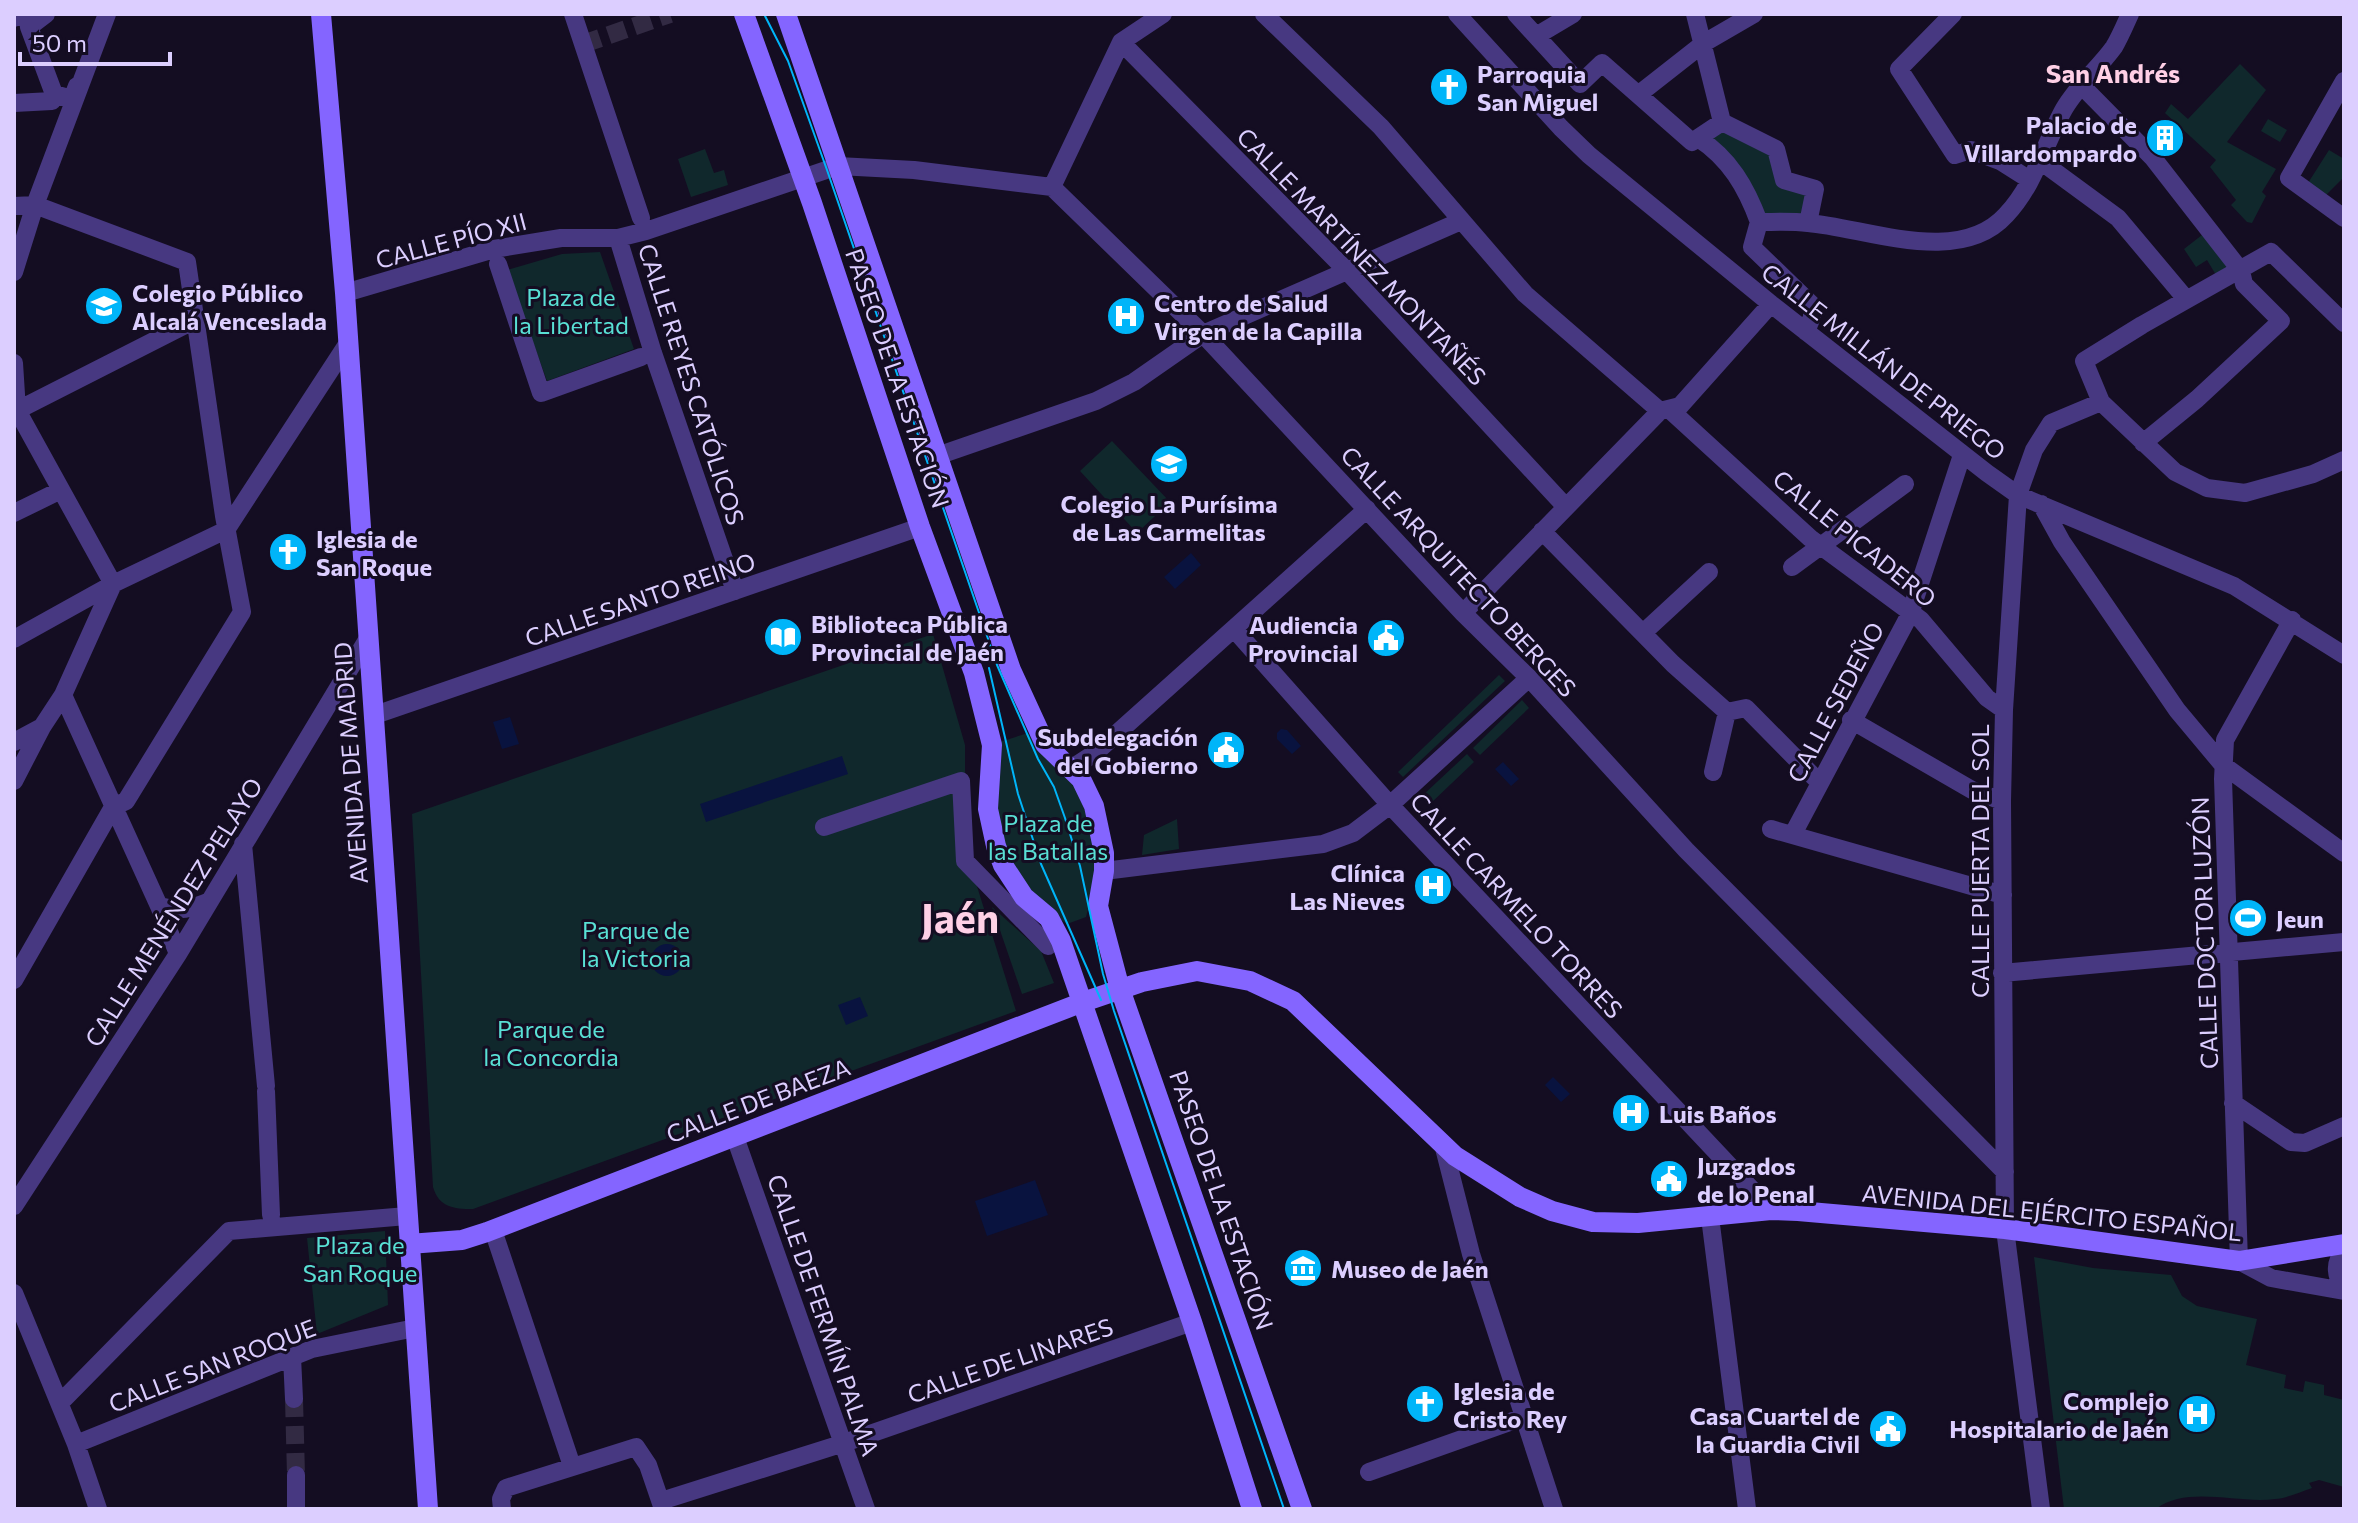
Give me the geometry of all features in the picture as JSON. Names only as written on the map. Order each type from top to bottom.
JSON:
[{"type":"street","points":[[46,14],[29,27],[54,94],[72,99],[104,14]]},
{"type":"street","points":[[14,272],[104,14]]},
{"type":"street","name":"AVENIDA DE MADRID","points":[[321,14],[345,293],[428,1509]]},
{"type":"street","points":[[573,14],[641,218]]},
{"type":"street","name":"PASEO DE LA ESTACIÓN","points":[[744,14],[803,178],[920,527],[974,673],[987,718],[993,761],[988,809],[996,846],[1003,865],[1024,897],[1049,918],[1061,941],[1083,1002]]},
{"type":"street","name":"PASEO DE LA ESTACIÓN","points":[[786,14],[1011,670],[1045,744],[1072,768]]},
{"type":"street","points":[[803,178],[838,166],[914,170],[1052,187],[1121,42],[1163,14]]},
{"type":"street","name":"CALLE PICADERO","points":[[1264,14],[1381,127],[1525,294],[1820,545],[1921,620],[1987,698],[2004,710]]},
{"type":"street","name":"CALLE MILLÁN DE PRIEGO","points":[[1457,14],[1589,155],[1962,455],[2018,495],[2234,586],[2344,655]]},
{"type":"street","points":[[1516,14],[1580,84],[1602,63],[1692,142],[1722,122]]},
{"type":"street","points":[[1536,36],[1573,14]]},
{"type":"street","points":[[1695,14],[1722,122]]},
{"type":"street","points":[[1639,94],[1704,43],[1754,14]]},
{"type":"street","points":[[1953,14],[1899,69],[1955,155],[1971,150],[2000,161],[2030,180]]},
{"type":"street","points":[[1759,222],[1808,223],[1903,240],[1962,240],[1992,230],[2009,213],[2030,180],[2080,84],[2115,46],[2130,14]]},
{"type":"street","points":[[17,16],[65,130]]},
{"type":"street","name":"CALLE MARTÍNEZ MONTAÑÉS","points":[[1121,42],[1346,270],[1566,507]]},
{"type":"street","points":[[2344,81],[2289,178],[2344,218]]},
{"type":"street","points":[[2080,84],[2153,158],[2241,271],[2244,284],[2281,321],[2197,399],[2143,443]]},
{"type":"street","points":[[14,103],[52,101]]},
{"type":"street","points":[[1722,122],[1776,149],[1784,180],[1815,189],[1808,223]]},
{"type":"street","points":[[1698,138],[1713,148],[1746,187],[1759,222],[1752,247],[1812,305],[1812,317],[1806,332]]},
{"type":"street","points":[[2039,160],[2118,218],[2186,299]]},
{"type":"street","name":"CALLE PÍO XII","points":[[345,293],[494,249],[561,238],[618,238],[646,231],[803,178]]},
{"type":"street","name":"CALLE ARQUITECTO BERGES","points":[[1052,187],[1203,334],[1463,613],[1529,678],[1686,850],[2005,1172]]},
{"type":"street","points":[[14,206],[35,205],[187,262],[226,530],[242,612],[126,801],[113,807],[14,980]]},
{"type":"street","points":[[937,456],[1096,401],[1134,382],[1203,334],[1461,221]]},
{"type":"street","name":"CALLE REYES CATÓLICOS","points":[[618,238],[653,353],[735,591]]},
{"type":"street","points":[[2344,323],[2271,252],[2084,361],[2101,402],[2175,472],[2207,488],[2245,493],[2313,474],[2344,460]]},
{"type":"street","points":[[498,264],[541,393],[641,357]]},
{"type":"street","points":[[1463,613],[1665,410],[1680,406],[1771,304]]},
{"type":"street","points":[[16,411],[195,320]]},
{"type":"street","points":[[14,639],[113,584],[226,530],[348,343]]},
{"type":"street","points":[[14,363],[16,411],[113,584]]},
{"type":"street","name":"CALLE PUERTA DEL SOL","points":[[2041,1509],[2005,1229],[2002,973],[2004,710],[2018,495],[2034,450],[2051,423],[2101,402]]},
{"type":"street","name":"CALLE SEDEÑO","points":[[1793,834],[1910,614],[1962,455]]},
{"type":"street","points":[[1792,567],[1905,484]]},
{"type":"street","points":[[14,513],[61,490]]},
{"type":"street","points":[[2041,504],[2062,542],[2177,710],[2223,765],[2344,853]]},
{"type":"street","points":[[1367,509],[1095,753],[1072,768],[1081,779],[1097,815],[1104,871],[1323,844],[1353,833],[1390,805],[1529,678]]},
{"type":"street","name":"CALLE SANTO REINO","points":[[375,715],[920,527]]},
{"type":"street","points":[[1542,531],[1673,664],[1727,712]]},
{"type":"street","points":[[1644,632],[1709,572]]},
{"type":"street","points":[[14,781],[42,727],[63,695],[113,584]]},
{"type":"street","name":"CALLE DOCTOR LUZÓN","points":[[2239,1261],[2223,765],[2225,740],[2292,620]]},
{"type":"street","name":"CALLE CARMELO TORRES","points":[[1234,629],[1390,805],[1771,1210]]},
{"type":"street","name":"CALLE MENÉNDEZ PELAYO","points":[[14,1206],[178,954],[367,640]]},
{"type":"street","points":[[63,695],[178,954]]},
{"type":"street","points":[[1727,712],[1746,708],[1819,782]]},
{"type":"street","points":[[1713,772],[1727,712]]},
{"type":"street","points":[[1851,720],[1972,790],[2002,801]]},
{"type":"street","points":[[14,742],[42,727]]},
{"type":"street","points":[[824,827],[961,781],[965,861],[1048,946]]},
{"type":"street","points":[[1771,829],[2003,895]]},
{"type":"street","points":[[243,844],[266,1089],[271,1215]]},
{"type":"street","name":"PASEO DE LA ESTACIÓN","points":[[1104,871],[1098,906],[1120,989],[1302,1509]]},
{"type":"street","points":[[159,906],[175,911],[188,910],[210,901]]},
{"type":"street","points":[[2002,973],[2344,942]]},
{"type":"street","name":"AVENIDA DEL EJÉRCITO ESPAÑOL","points":[[1120,989],[1197,971],[1250,981],[1293,1001],[1455,1156],[1520,1197],[1552,1211],[1593,1222],[1638,1223],[1771,1210],[2005,1229],[2239,1261],[2344,1244]]},
{"type":"street","name":"CALLE DE BAEZA","points":[[409,1244],[462,1240],[493,1230],[1120,989]]},
{"type":"street","points":[[1083,1002],[1252,1509]]},
{"type":"street","points":[[2233,1103],[2291,1142],[2305,1143],[2344,1126]]},
{"type":"street","name":"CALLE DE FERMÍN PALMA","points":[[735,1137],[866,1509]]},
{"type":"street","points":[[1443,1144],[1471,1254],[1554,1509]]},
{"type":"street","points":[[60,1403],[229,1231],[407,1216]]},
{"type":"street","points":[[1710,1217],[1747,1509]]},
{"type":"street","points":[[493,1230],[572,1466]]},
{"type":"street","points":[[2344,1252],[2340,1255],[2336,1271],[2344,1290]]},
{"type":"street","points":[[2239,1261],[2271,1278],[2344,1290]]},
{"type":"street","points":[[14,1293],[76,1444],[98,1509]]},
{"type":"street","name":"CALLE DE LINARES","points":[[662,1505],[1192,1322]]},
{"type":"street","name":"CALLE SAN ROQUE","points":[[76,1444],[312,1349],[415,1328]]},
{"type":"street","points":[[292,1357],[294,1399]]},
{"type":"street","points":[[1369,1472],[1524,1417]]},
{"type":"street","points":[[502,1509],[501,1499],[506,1488],[636,1447],[648,1465],[662,1505]]},
{"type":"street","points":[[296,1475],[296,1509]]},
{"type":"green space","points":[[2240,64],[2266,90],[2227,142],[2276,169],[2262,192],[2266,196],[2252,223],[2247,222],[2231,205],[2236,200],[2210,167],[2216,160],[2165,113],[2171,104],[2188,119]]},
{"type":"green space","points":[[2268,119],[2287,130],[2280,142],[2261,131]]},
{"type":"green space","points":[[1718,129],[1773,153],[1781,185],[1810,191],[1803,215],[1762,218],[1706,139]]},
{"type":"green space","points":[[705,149],[714,173],[724,170],[728,185],[691,197],[678,159]]},
{"type":"green space","points":[[2329,150],[2344,159],[2344,177],[2326,195],[2308,183]]},
{"type":"green space","points":[[2202,235],[2233,273],[2219,280],[2207,260],[2196,267],[2184,249]]},
{"type":"green space","name":"Plaza de la Libertad","points":[[600,252],[634,349],[547,381],[507,270],[562,254]]},
{"type":"green space","points":[[1112,441],[1170,502],[1137,533],[1080,471]]},
{"type":"green space","name":"Parque de la Concordia","points":[[933,634],[965,745],[965,848],[1016,1011],[473,1209],[443,1203],[433,1187],[412,814]]},
{"type":"green space","points":[[1499,675],[1505,681],[1403,777],[1398,772]]},
{"type":"green space","points":[[1522,700],[1529,708],[1480,755],[1473,748]]},
{"type":"green space","name":"Plaza de las Batallas","points":[[1028,733],[1075,784],[1095,850],[1093,889],[1086,917],[1067,924],[1041,902],[1019,875],[999,828],[1000,742]]},
{"type":"green space","points":[[1467,754],[1474,762],[1430,804],[1422,796]]},
{"type":"green space","points":[[1177,819],[1179,849],[1142,855],[1144,835]]},
{"type":"green space","points":[[992,907],[1041,951],[1054,983],[1022,994]]},
{"type":"green space","name":"Plaza de San Roque","points":[[385,1231],[388,1305],[317,1334],[307,1238]]},
{"type":"green space","name":"Complejo Hospitalario de Jaén","points":[[2034,1257],[2093,1268],[2171,1275],[2182,1296],[2197,1306],[2257,1319],[2246,1365],[2286,1375],[2284,1388],[2303,1392],[2305,1381],[2324,1385],[2324,1395],[2344,1400],[2344,1487],[2319,1480],[2309,1483],[2312,1488],[2275,1499],[2198,1497],[2168,1502],[2156,1509],[2064,1509]]},
{"type":"shaded area","points":[[1191,553],[1201,565],[1175,589],[1164,577]]},
{"type":"shaded area","points":[[510,717],[519,744],[502,749],[493,722]]},
{"type":"shaded area","points":[[1281,729],[1287,730],[1301,746],[1292,754],[1277,739]]},
{"type":"shaded area","points":[[842,756],[848,774],[706,822],[700,804]]},
{"type":"shaded area","points":[[1503,762],[1519,779],[1511,786],[1495,769]]},
{"type":"shaded area","points":[[667,944],[679,948],[683,960],[679,972],[667,976],[655,972],[651,960],[655,948]]},
{"type":"shaded area","points":[[860,997],[868,1016],[846,1025],[838,1005]]},
{"type":"shaded area","points":[[1553,1077],[1570,1094],[1561,1102],[1545,1085]]},
{"type":"shaded area","points":[[1035,1180],[1048,1215],[987,1236],[975,1201]]},
{"type":"tunnel","points":[[583,44],[670,14]]},
{"type":"tunnel","points":[[294,1399],[296,1475]]},
{"type":"tram line","points":[[764,14],[788,61],[997,665],[1038,759],[1054,787],[1065,818],[1080,866],[1114,1011],[1284,1509]]},
{"type":"tram line","points":[[989,668],[1018,794],[1041,864],[1101,1000]]},
{"type":"place","name":"Parroquia San Miguel","points":[[1449,87]]},
{"type":"place","name":"Palacio de Villardompardo","points":[[2165,138]]},
{"type":"place","name":"Colegio Público Alcalá Venceslada","points":[[104,306]]},
{"type":"place","name":"Centro de Salud Virgen de la Capilla","points":[[1126,316]]},
{"type":"place","name":"Colegio La Purísima de Las Carmelitas","points":[[1169,464]]},
{"type":"place","name":"Iglesia de San Roque","points":[[288,552]]},
{"type":"place","name":"Biblioteca Pública Provincial de Jaén","points":[[783,637]]},
{"type":"place","name":"Audiencia Provincial","points":[[1386,638]]},
{"type":"place","name":"Subdelegación del Gobierno","points":[[1226,750]]},
{"type":"place","name":"Clínica Las Nieves","points":[[1433,886]]},
{"type":"place","name":"Jeun","points":[[2248,918]]},
{"type":"place","name":"Luis Baños","points":[[1631,1113]]},
{"type":"place","name":"Juzgados de lo Penal","points":[[1669,1179]]},
{"type":"place","name":"Museo de Jaén","points":[[1303,1268]]},
{"type":"place","name":"Iglesia de Cristo Rey","points":[[1425,1404]]},
{"type":"place","name":"Complejo Hospitalario de Jaén","points":[[2197,1414]]},
{"type":"place","name":"Casa Cuartel de la Guardia Civil","points":[[1888,1429]]},
{"type":"district","name":"San Andrés","points":[[2113,72]]},
{"type":"district","name":"Jaén","points":[[960,916]]},
{"type":"park label","name":"Parque de la Victoria","points":[[636,943]]}]
